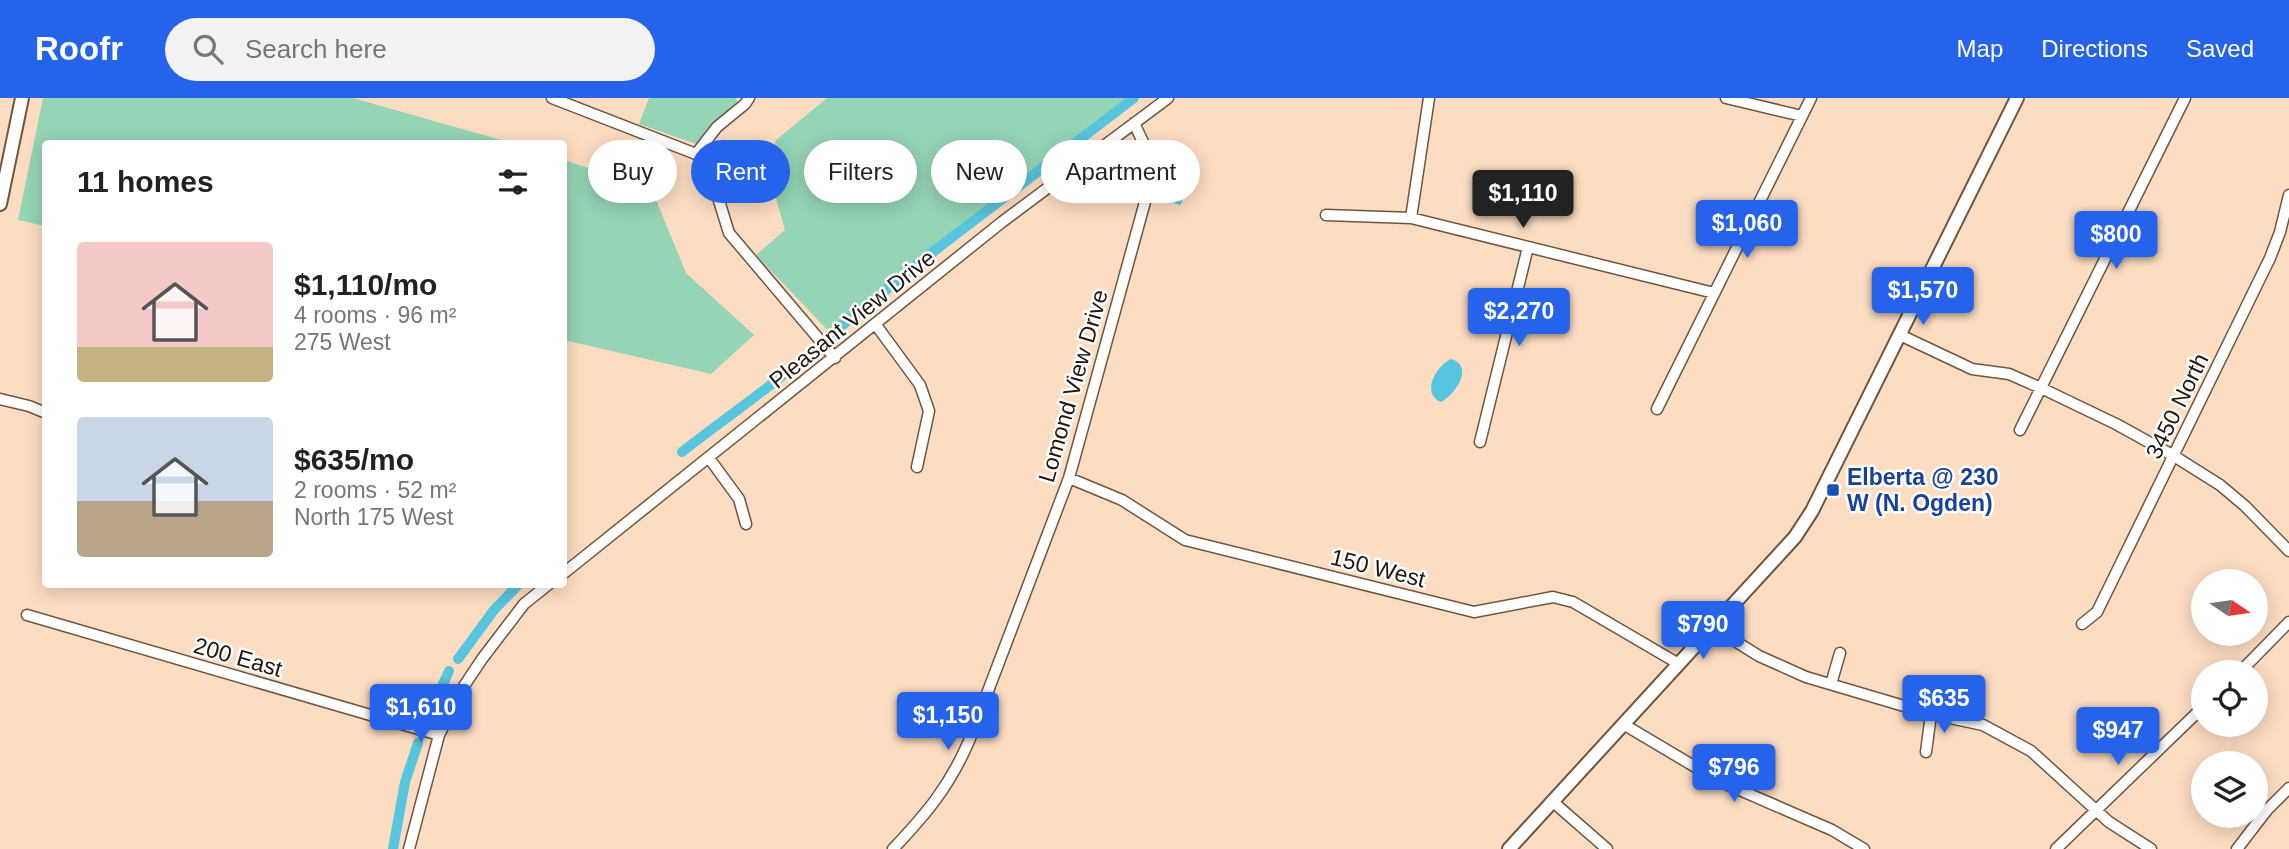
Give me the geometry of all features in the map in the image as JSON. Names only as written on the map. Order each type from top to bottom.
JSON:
[{"type":"main road","points":[[0,204],[22,98]]},
{"type":"main road","points":[[1508,849],[1795,537],[1812,511],[2017,98]]},
{"type":"street","points":[[552,98],[691,152]]},
{"type":"street","points":[[707,140],[748,98]]},
{"type":"street","name":"Pleasant View Drive","points":[[567,571],[1002,222],[1168,98]]},
{"type":"street","points":[[1411,218],[1429,98]]},
{"type":"street","points":[[1726,98],[1802,116]]},
{"type":"street","points":[[1657,409],[1811,98]]},
{"type":"street","points":[[2020,430],[2185,98]]},
{"type":"street","name":"Lomond View Drive","points":[[894,849],[934,806],[955,773],[970,741],[1069,478],[1151,180],[1151,159],[1134,123]]},
{"type":"street","name":"3450 North","points":[[2082,624],[2098,612],[2270,258],[2289,195]]},
{"type":"street","points":[[720,203],[729,233],[835,358]]},
{"type":"street","points":[[1326,215],[1411,218],[1714,293]]},
{"type":"street","points":[[1480,442],[1528,247]]},
{"type":"street","points":[[876,325],[920,385],[929,411],[917,467]]},
{"type":"street","points":[[1900,335],[1972,369],[2009,374],[2041,388],[2174,456],[2220,485],[2289,551]]},
{"type":"street","points":[[0,399],[29,405],[42,411]]},
{"type":"street","points":[[709,458],[740,499],[746,524]]},
{"type":"street","name":"150 West","points":[[1069,478],[1122,500],[1185,540],[1474,612],[1553,597],[1573,602],[1679,664]]},
{"type":"street","points":[[410,849],[439,735],[464,686],[524,604],[544,588]]},
{"type":"street","name":"200 East","points":[[27,615],[439,735]]},
{"type":"street","points":[[2251,660],[2289,622]]},
{"type":"street","points":[[1711,626],[1759,656],[1806,677],[1931,714],[1983,725],[2031,751],[2109,822],[2151,849]]},
{"type":"street","points":[[1831,684],[1840,653]]},
{"type":"street","points":[[1926,752],[1931,714]]},
{"type":"street","points":[[2056,849],[2191,718]]},
{"type":"street","points":[[1623,724],[1719,781],[1832,830],[1864,849]]},
{"type":"street","points":[[2237,849],[2267,810],[2289,788]]},
{"type":"street","points":[[1552,801],[1607,849]]},
{"type":"green space","points":[[43,98],[353,98],[501,140],[42,140],[42,225],[18,220]]},
{"type":"green space","points":[[649,98],[736,98],[737,103],[710,126],[699,140],[691,140],[691,142],[639,124]]},
{"type":"green space","points":[[827,98],[1130,98],[1078,140],[1041,140],[1041,170],[1027,182],[1027,140],[931,140],[931,203],[1001,203],[835,338],[756,255],[785,230],[777,203],[790,203],[790,140],[776,140]]},
{"type":"green space","points":[[567,161],[588,168],[588,203],[657,203],[686,273],[754,335],[711,374],[567,341]]},
{"type":"water","points":[[1451,359],[1462,368],[1462,374],[1457,387],[1441,402],[1435,398],[1431,386],[1436,373]]},
{"type":"waterway","points":[[831,334],[929,255],[1134,98]]},
{"type":"waterway","points":[[682,452],[805,357]]},
{"type":"waterway","points":[[458,659],[494,610],[515,588]]},
{"type":"waterway","points":[[428,717],[449,671]]},
{"type":"waterway","points":[[393,849],[405,782],[418,743]]},
{"type":"place","name":"Elberta @ 230 W (N. Ogden)","points":[[1833,490]]}]
